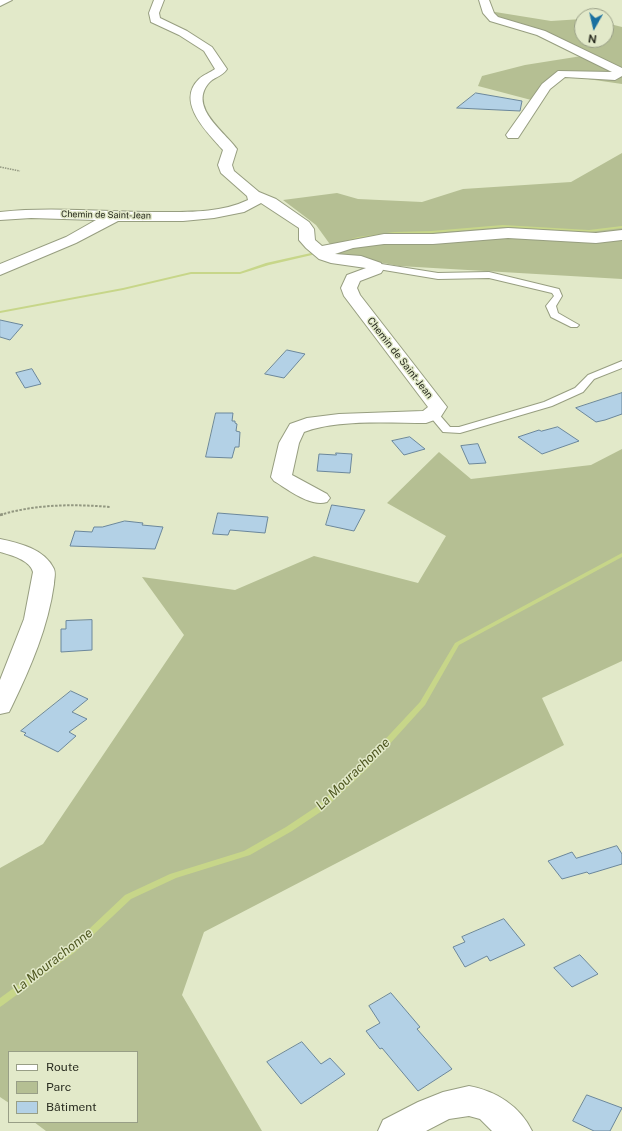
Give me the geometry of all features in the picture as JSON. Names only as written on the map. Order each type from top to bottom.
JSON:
[{"type":"street","points":[[0,3],[7,0]]},
{"type":"street","points":[[159,0],[154,13],[155,20],[184,33],[205,46],[214,56],[221,69],[201,84],[196,100],[196,106],[209,126],[230,149],[225,165],[228,172],[254,195],[271,202],[304,225],[307,229],[307,240],[321,255],[329,258],[369,263],[375,266]]},
{"type":"street","points":[[484,0],[488,14],[495,20],[540,32],[574,48],[594,61],[622,72]]},
{"type":"street","points":[[513,135],[546,87],[562,73],[622,77]]},
{"type":"street","name":"Chemin de Saint-Jean","points":[[0,216],[30,214],[115,217],[182,216],[225,212],[249,207],[255,202],[254,195]]},
{"type":"street","points":[[0,270],[71,240],[115,217]]},
{"type":"street","points":[[319,252],[328,251],[351,244],[384,239],[433,239],[508,233],[557,237],[596,238],[622,235]]},
{"type":"street","name":"Chemin de Saint-Jean","points":[[320,498],[281,477],[292,435],[297,428],[331,420],[426,417],[434,414],[438,407],[352,296],[349,288],[353,278],[375,270],[375,266]]},
{"type":"street","points":[[0,545],[11,548],[33,558],[40,564],[44,572],[37,614],[20,666],[0,706]]},
{"type":"street","points":[[395,1131],[438,1108],[467,1099],[491,1108],[515,1131]]},
{"type":"lane","points":[[375,266],[438,276],[489,275],[556,291],[558,296],[551,306],[554,315],[574,325]]},
{"type":"lane","points":[[434,414],[447,430],[460,430],[548,404],[579,390],[591,377],[622,364]]},
{"type":"path","points":[[0,167],[20,171]]},
{"type":"path","points":[[0,515],[18,510],[34,508],[111,506]]},
{"type":"green space","points":[[489,11],[551,21],[574,20],[574,48],[614,48],[614,25],[622,27],[622,84],[567,76],[535,101],[478,86],[482,76],[525,65],[588,55],[495,17]]},
{"type":"green space","points":[[622,153],[622,279],[399,266],[337,254],[316,225],[283,200],[337,193],[358,199],[422,202],[463,189],[571,182]]},
{"type":"green space","points":[[622,449],[622,661],[542,698],[564,745],[204,932],[182,995],[262,1131],[46,1131],[35,1123],[138,1123],[138,1051],[8,1051],[8,1102],[0,1097],[0,868],[43,844],[184,635],[142,577],[235,590],[314,556],[418,583],[446,536],[387,503],[439,452],[471,479],[591,465]]},
{"type":"building","points":[[476,93],[522,101],[520,111],[457,108]]},
{"type":"building","points":[[0,320],[23,325],[10,340],[0,337]]},
{"type":"building","points":[[287,350],[305,354],[284,378],[265,374]]},
{"type":"building","points":[[32,369],[41,384],[25,388],[16,373]]},
{"type":"building","points":[[622,393],[622,414],[605,420],[596,422],[576,408]]},
{"type":"building","points":[[216,413],[233,413],[232,421],[235,421],[237,424],[236,431],[240,432],[239,447],[235,447],[232,458],[206,457]]},
{"type":"building","points":[[558,427],[579,441],[542,454],[518,437],[539,430],[541,431]]},
{"type":"building","points":[[410,437],[425,449],[404,455],[392,441]]},
{"type":"building","points":[[478,444],[486,463],[469,464],[461,446]]},
{"type":"building","points":[[336,453],[352,454],[350,473],[317,471],[319,454],[336,455]]},
{"type":"building","points":[[332,505],[365,510],[354,531],[326,525]]},
{"type":"building","points":[[218,513],[268,517],[265,533],[230,530],[228,535],[213,534]]},
{"type":"building","points":[[125,521],[143,523],[142,525],[163,527],[155,549],[70,546],[75,531],[92,532],[94,527],[102,527]]},
{"type":"building","points":[[92,620],[92,650],[61,652],[61,629],[66,629],[66,621]]},
{"type":"building","points":[[71,691],[88,699],[72,712],[87,719],[69,732],[76,736],[58,752],[24,735],[26,733],[21,731]]},
{"type":"building","points":[[617,846],[622,854],[622,864],[589,874],[587,872],[562,879],[548,861],[572,852],[576,858]]},
{"type":"building","points":[[504,919],[525,945],[490,961],[487,956],[465,967],[453,947],[465,942],[462,937]]},
{"type":"building","points":[[580,955],[598,974],[572,987],[554,968]]},
{"type":"building","points":[[391,993],[420,1027],[417,1029],[452,1069],[418,1091],[382,1048],[380,1049],[366,1031],[380,1023],[369,1006]]},
{"type":"building","points":[[302,1042],[321,1064],[330,1058],[345,1074],[301,1104],[267,1062]]},
{"type":"building","points":[[587,1095],[622,1108],[610,1131],[594,1131],[573,1121]]},
{"type":"waterway","points":[[340,243],[358,238],[394,233],[431,232],[503,226],[589,231],[622,227]]},
{"type":"waterway","points":[[0,312],[123,289],[191,273],[240,273],[268,264],[311,254]]},
{"type":"waterway","name":"La Mourachonne","points":[[0,1003],[72,950],[128,897],[173,876],[247,853],[289,829],[319,809],[365,766],[423,703],[457,644],[622,555]]}]
